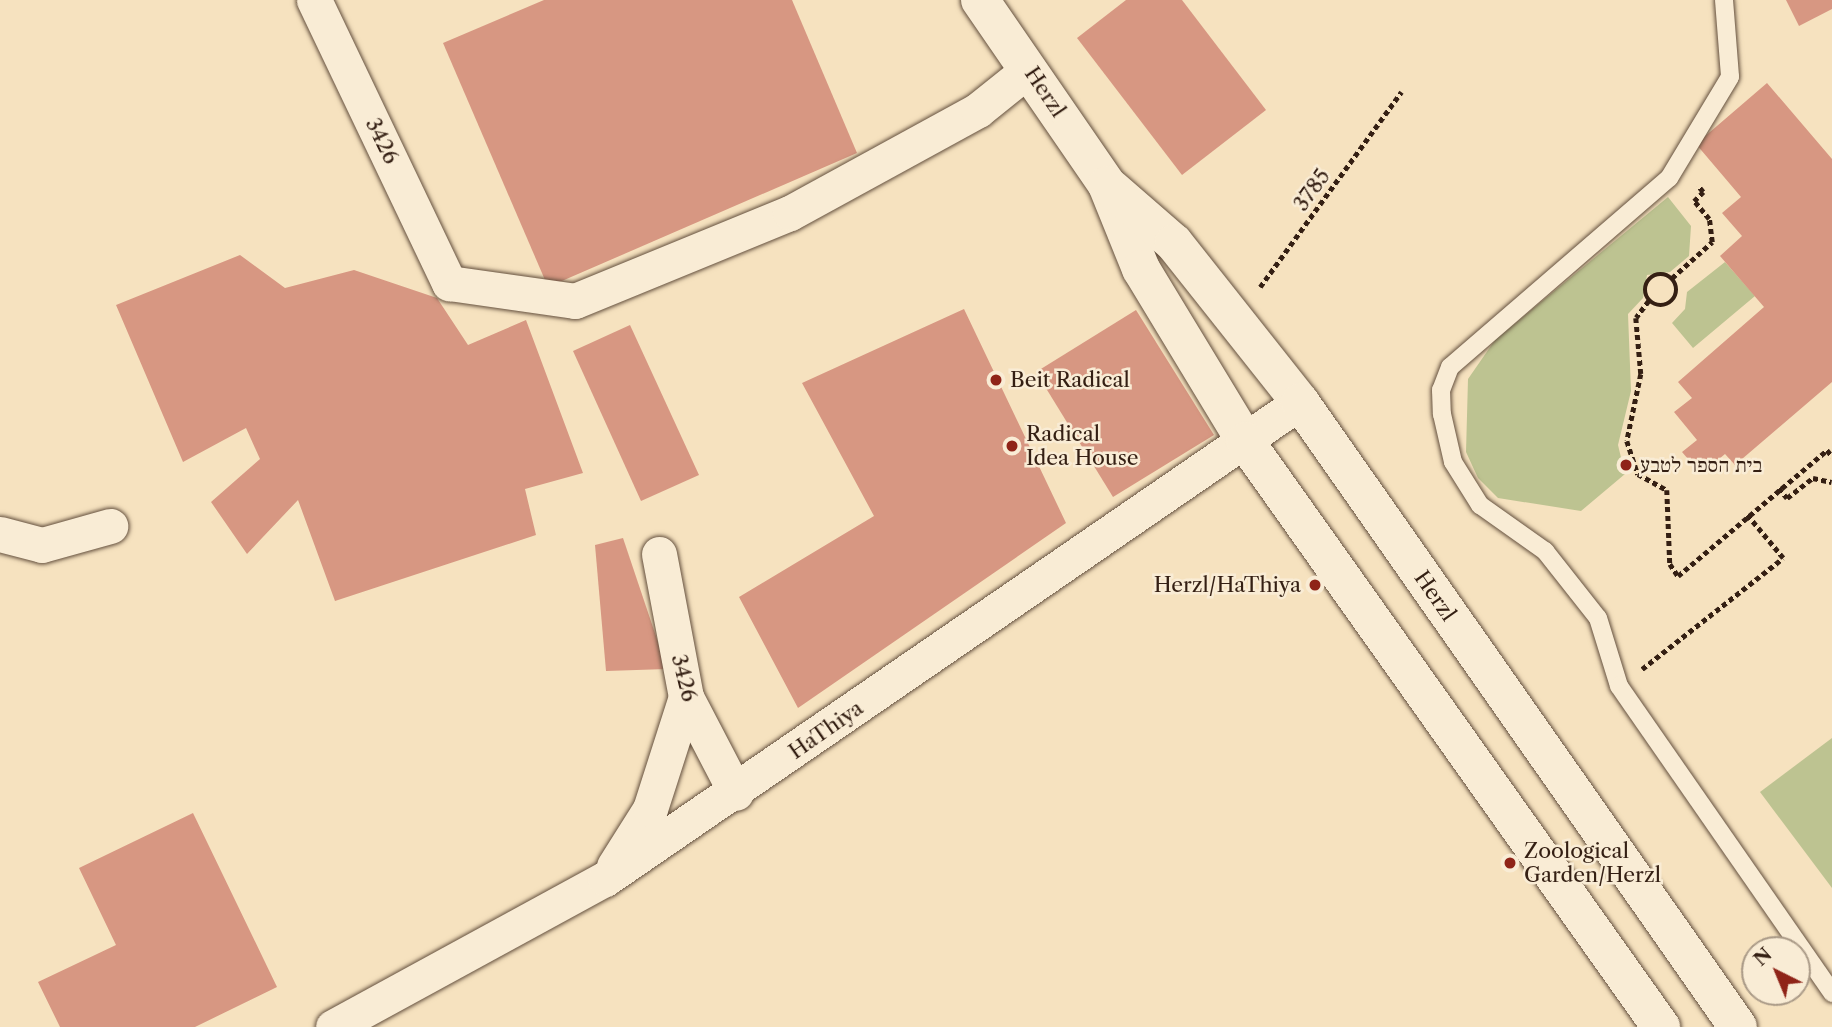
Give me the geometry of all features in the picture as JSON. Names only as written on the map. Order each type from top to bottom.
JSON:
[{"type":"street","name":"3426","points":[[314,0],[449,283],[575,301],[790,213],[978,110],[1029,69]]},
{"type":"street","name":"Herzl","points":[[980,0],[1107,185],[1141,269],[1245,441],[1661,1027]]},
{"type":"street","name":"Herzl","points":[[1107,185],[1174,243],[1300,402],[1738,1027]]},
{"type":"street","name":"HaThiya","points":[[333,1027],[605,879],[736,793],[1300,402]]},
{"type":"street","points":[[0,534],[42,545],[110,526]]},
{"type":"street","name":"3426","points":[[659,554],[686,696],[736,793]]},
{"type":"street","points":[[605,879],[650,809],[686,696]]},
{"type":"lane","points":[[1724,0],[1730,77],[1678,163],[1641,204],[1475,343],[1450,367],[1441,390],[1453,462],[1480,505],[1545,551],[1598,618],[1619,686],[1832,993]]},
{"type":"path","name":"3785","points":[[1254,294],[1401,92]]},
{"type":"path","points":[[1678,163],[1703,192],[1694,201],[1709,219],[1712,242],[1672,278],[1649,279],[1649,301],[1636,318],[1641,374],[1627,440],[1638,474],[1667,490],[1670,564],[1678,576],[1827,450],[1832,456]]},
{"type":"path","points":[[1649,301],[1660,306],[1674,299],[1672,278]]},
{"type":"path","points":[[1779,488],[1787,498],[1813,478],[1832,482]]},
{"type":"path","points":[[1619,686],[1783,558],[1747,515]]},
{"type":"green space","points":[[1668,197],[1691,226],[1689,256],[1670,272],[1647,275],[1643,298],[1628,314],[1631,391],[1618,445],[1625,474],[1581,511],[1498,498],[1478,478],[1466,452],[1468,379],[1495,340]]},
{"type":"green space","points":[[1725,262],[1755,296],[1693,348],[1672,323],[1685,309],[1687,292]]},
{"type":"green space","points":[[1832,738],[1832,888],[1760,792]]},
{"type":"building","points":[[544,0],[792,0],[857,153],[548,287],[443,43]]},
{"type":"building","points":[[1126,0],[1182,0],[1266,110],[1182,175],[1077,38]]},
{"type":"building","points":[[1786,0],[1832,0],[1832,9],[1799,26]]},
{"type":"building","points":[[1767,83],[1832,159],[1832,382],[1735,465],[1725,454],[1701,474],[1682,452],[1697,440],[1674,412],[1692,398],[1678,382],[1764,307],[1720,256],[1742,236],[1722,213],[1741,197],[1696,144]]},
{"type":"building","points":[[240,255],[285,288],[354,270],[437,298],[468,345],[526,320],[583,473],[525,489],[536,535],[335,601],[298,500],[247,554],[211,502],[260,459],[246,428],[183,462],[116,305]]},
{"type":"building","points":[[964,309],[1066,523],[798,708],[739,597],[874,516],[802,383]]},
{"type":"building","points":[[1136,310],[1214,435],[1113,497],[1036,372]]},
{"type":"building","points":[[630,325],[699,475],[641,501],[573,351]]},
{"type":"building","points":[[623,538],[667,669],[606,671],[595,545]]},
{"type":"building","points":[[193,813],[277,987],[195,1027],[60,1027],[38,982],[116,945],[79,868]]},
{"type":"place","name":"Beit Radical","points":[[996,380]]},
{"type":"place","name":"Radical Idea House","points":[[1012,446]]},
{"type":"place","name":"בית הספר לטבע","points":[[1626,465]]},
{"type":"place","name":"Herzl/HaThiya","points":[[1315,585]]},
{"type":"place","name":"Zoological Garden/Herzl","points":[[1510,863]]}]
